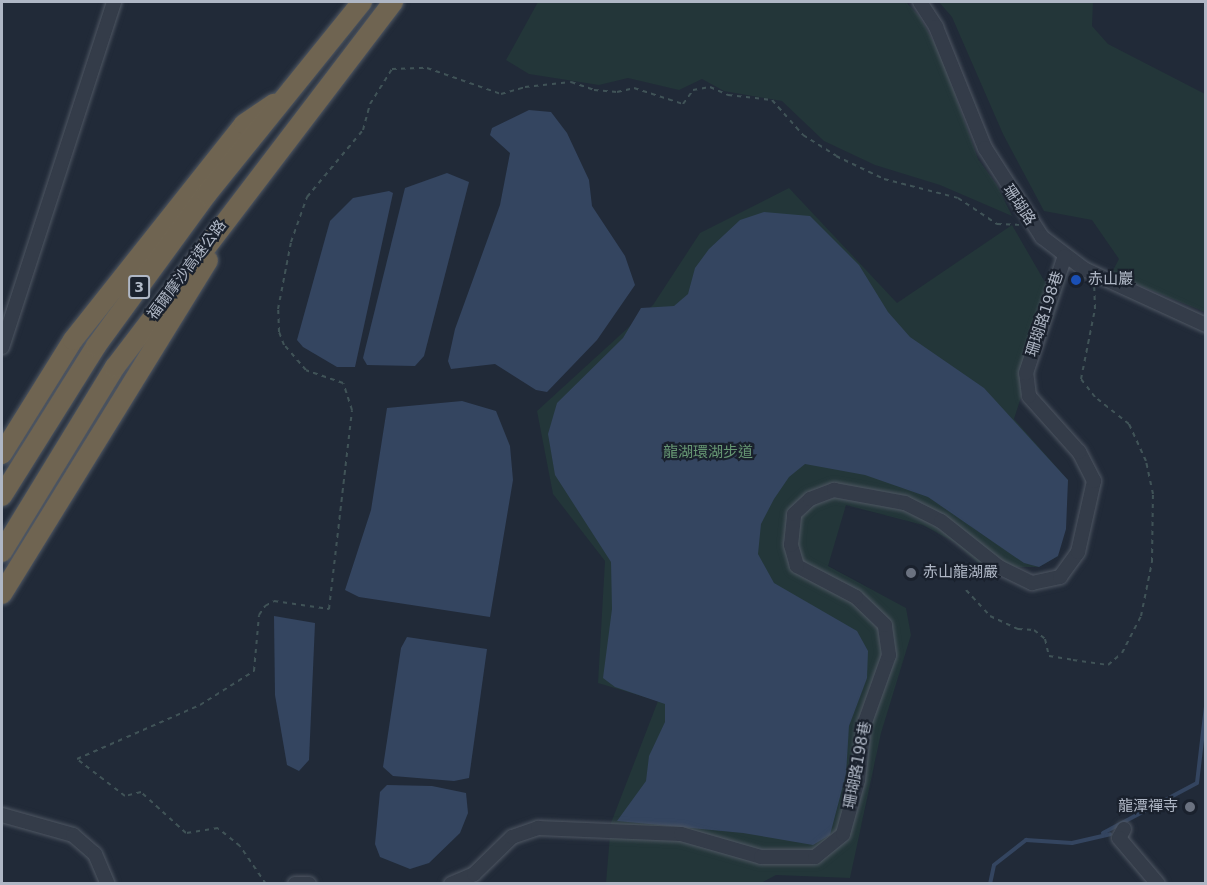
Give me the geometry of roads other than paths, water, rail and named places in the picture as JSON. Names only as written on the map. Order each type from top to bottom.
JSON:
[{"type":"highway","name":"福爾摩沙高速公路","points":[[2,496],[103,337],[207,194],[293,91],[362,2]]},
{"type":"highway","name":"福爾摩沙高速公路","points":[[2,552],[115,368],[393,2]]},
{"type":"highway","points":[[2,454],[73,340],[244,124],[293,91]]},
{"type":"highway","points":[[2,594],[157,341],[282,148]]},
{"type":"street","points":[[2,347],[114,2]]},
{"type":"street","name":"珊瑚路","points":[[920,2],[936,27],[985,148],[1032,224],[1065,256],[1094,274],[1206,325]]},
{"type":"street","name":"珊瑚路198巷","points":[[451,884],[474,874],[512,837],[538,828],[681,834],[761,857],[815,857],[843,834],[858,780],[864,725],[889,655],[885,625],[856,597],[797,566],[791,545],[794,514],[810,499],[834,490],[904,503],[941,521],[999,567],[1032,583],[1060,577],[1078,552],[1094,481],[1079,452],[1029,396],[1026,373],[1065,256]]},
{"type":"street","points":[[2,815],[73,835],[95,854],[108,884]]},
{"type":"street","points":[[1124,829],[1119,838],[1158,884]]},
{"type":"street","points":[[295,884],[309,884]]},
{"type":"water","points":[[529,110],[551,112],[567,133],[589,180],[592,206],[625,256],[635,285],[597,340],[547,392],[536,390],[495,364],[451,369],[448,361],[455,329],[500,205],[510,153],[490,135],[492,128]]},
{"type":"water","points":[[447,173],[469,182],[424,356],[415,366],[367,365],[363,358],[405,188]]},
{"type":"water","points":[[389,191],[393,193],[355,367],[337,367],[303,347],[297,340],[330,221],[353,198]]},
{"type":"water","name":"龍湖環湖步道","points":[[764,212],[810,216],[859,265],[888,312],[910,337],[984,388],[1068,480],[1066,529],[1058,556],[1039,567],[1024,563],[928,497],[865,475],[805,464],[789,477],[761,524],[758,554],[774,583],[857,631],[868,651],[867,678],[849,726],[846,774],[830,835],[813,845],[743,833],[617,821],[646,781],[649,756],[665,722],[665,704],[615,687],[603,678],[612,609],[611,562],[555,475],[548,434],[557,403],[623,338],[641,308],[674,306],[688,294],[695,268],[709,249],[740,220]]},
{"type":"water","points":[[462,401],[496,411],[510,446],[513,480],[490,617],[359,597],[345,590],[371,510],[387,408]]},
{"type":"water","points":[[274,616],[315,623],[309,760],[299,771],[287,765],[275,695]]},
{"type":"water","points":[[407,637],[487,649],[469,778],[454,781],[393,776],[383,767],[401,648]]},
{"type":"water","points":[[387,785],[432,786],[466,793],[468,813],[460,833],[429,863],[410,869],[380,857],[375,844],[380,792]]},
{"type":"waterway","points":[[1103,833],[1197,783],[1206,706]]},
{"type":"waterway","points":[[990,884],[994,865],[1026,840],[1072,843],[1110,834]]},
{"type":"place","name":"赤山巖","points":[[1076,280]]},
{"type":"place","name":"赤山龍湖嚴","points":[[911,573]]},
{"type":"place","name":"龍潭禪寺","points":[[1190,807]]}]
